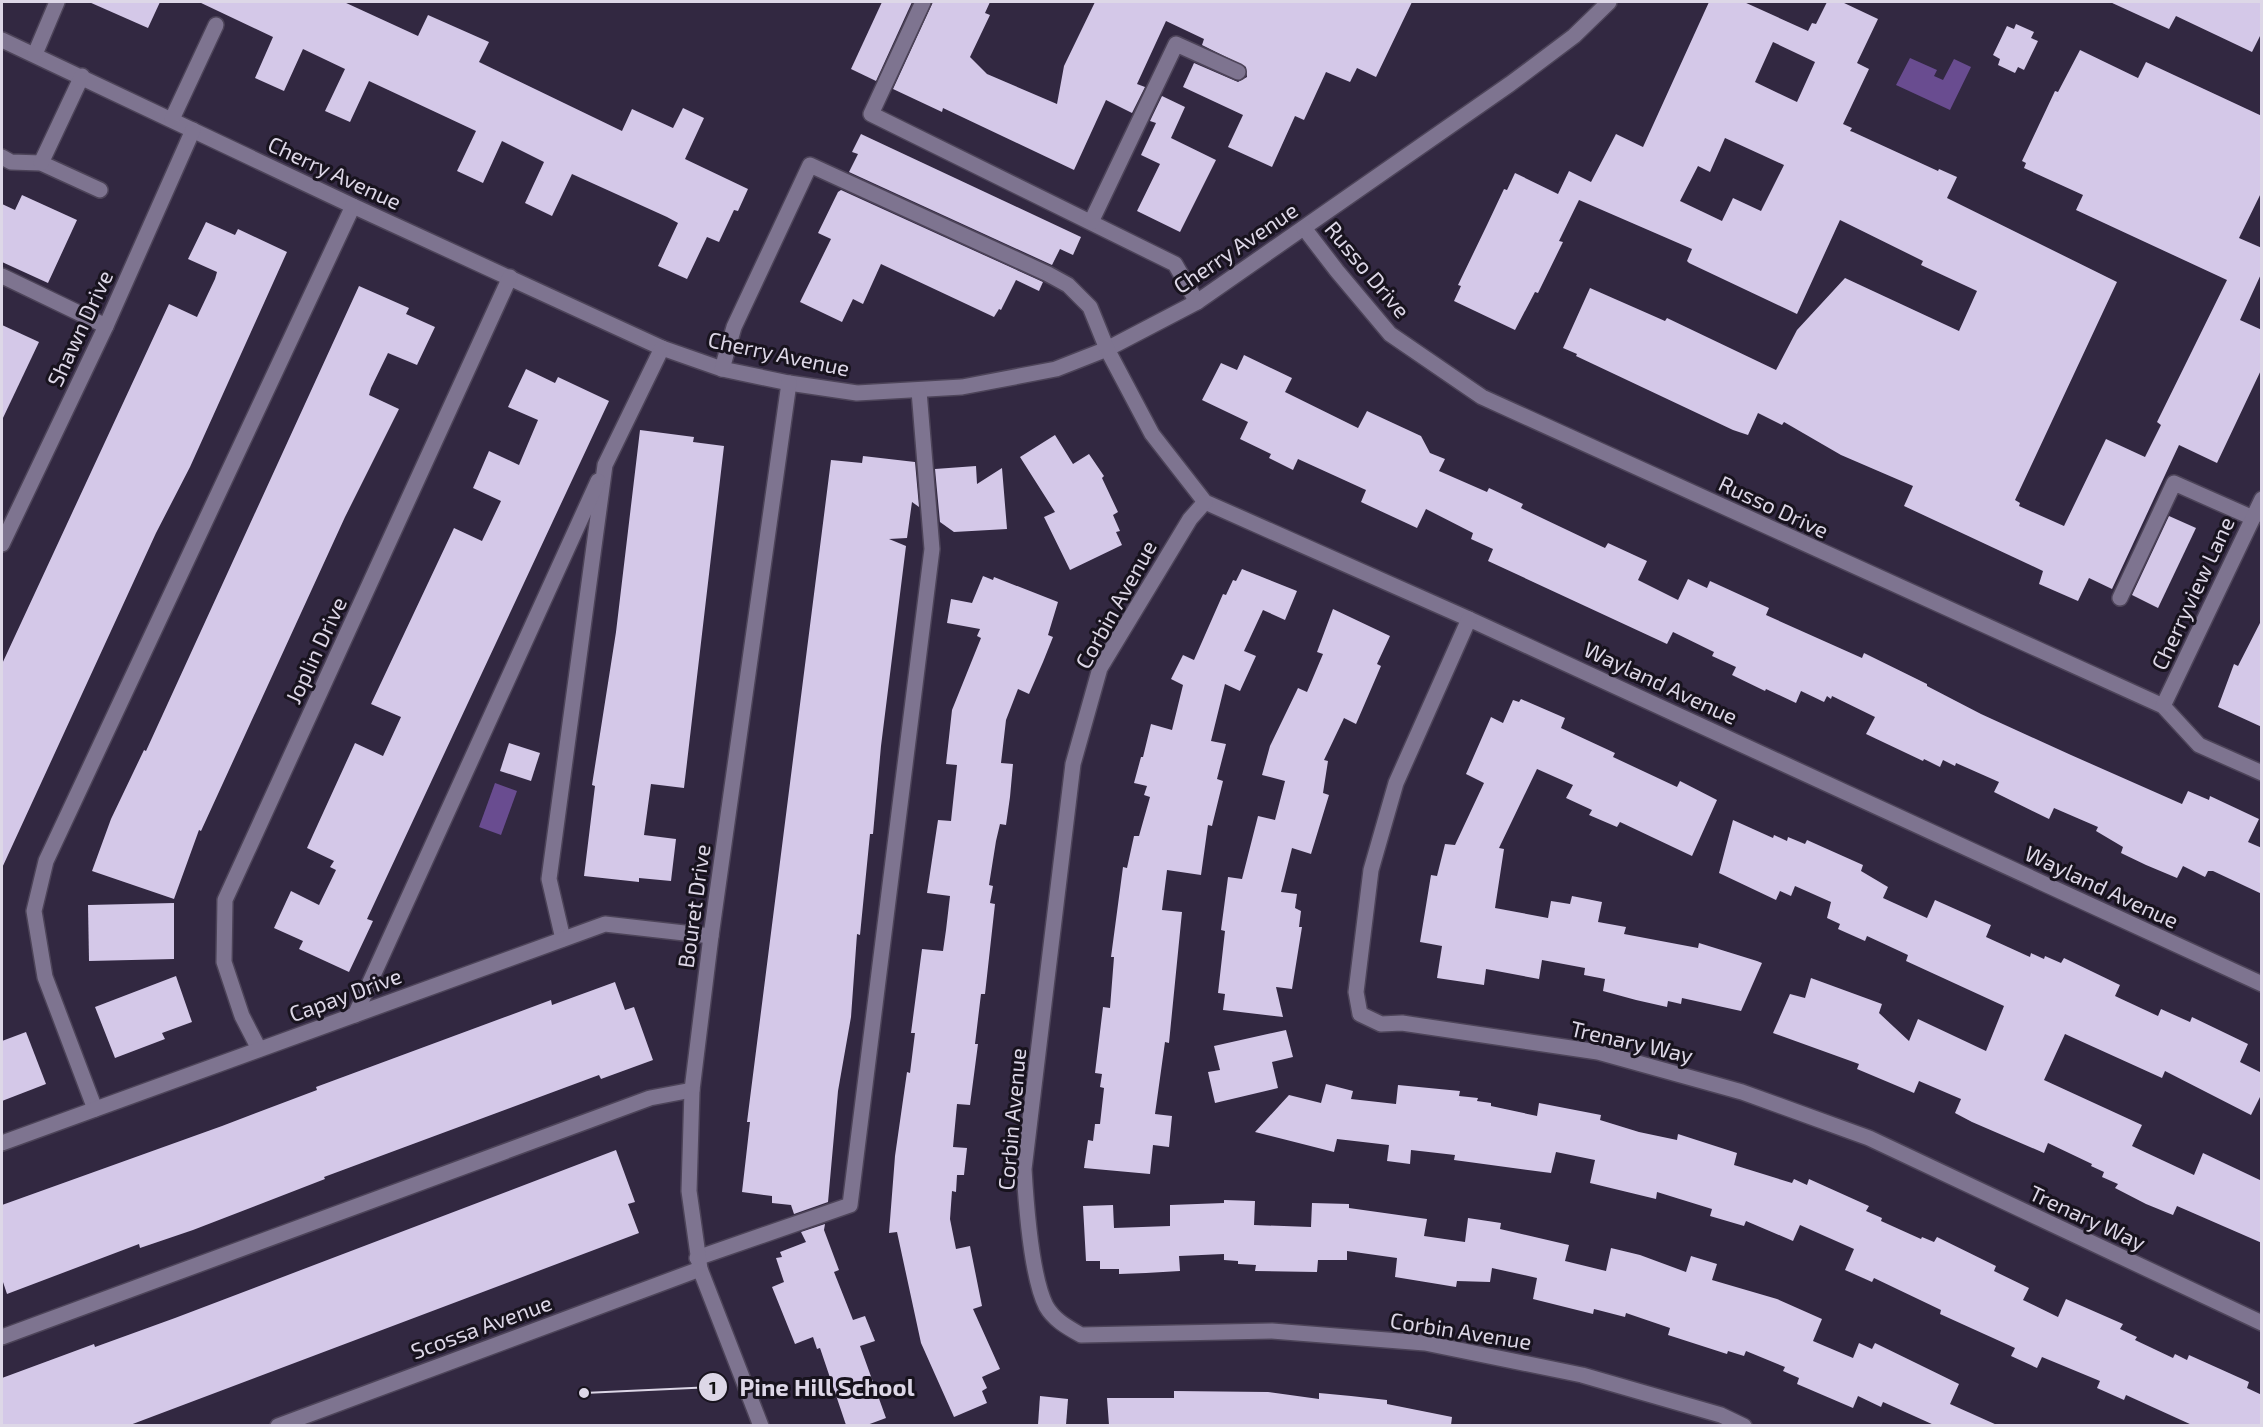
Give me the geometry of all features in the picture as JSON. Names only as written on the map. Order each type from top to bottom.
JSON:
[{"type":"street","points":[[35,54],[57,2]]},
{"type":"street","points":[[923,2],[871,114],[1175,264],[1197,302]]},
{"type":"street","name":"Cherry Avenue","points":[[2,40],[353,206],[662,348],[722,369],[789,383],[857,393],[962,387],[1056,369],[1107,349],[1197,302],[1510,84],[1574,36],[1609,2]]},
{"type":"street","points":[[172,119],[216,25]]},
{"type":"street","points":[[1091,222],[1176,44],[1238,72]]},
{"type":"street","points":[[41,163],[82,76]]},
{"type":"street","name":"Shawn Drive","points":[[2,544],[106,326],[193,130]]},
{"type":"street","points":[[2,157],[11,162],[41,163],[100,190]]},
{"type":"street","name":"Wayland Avenue","points":[[722,369],[734,327],[810,165],[1068,285],[1090,307],[1107,349],[1152,434],[1205,502],[1470,619],[2262,984]]},
{"type":"street","points":[[95,1109],[45,977],[34,911],[46,861],[353,206]]},
{"type":"street","name":"Russo Drive","points":[[1304,228],[1390,333],[1482,397],[2163,706],[2199,745],[2261,771]]},
{"type":"street","points":[[2,276],[106,326]]},
{"type":"street","name":"Joplin Drive","points":[[259,1049],[242,1016],[224,962],[225,900],[510,277]]},
{"type":"street","points":[[355,1015],[605,465],[662,348]]},
{"type":"street","name":"Bouret Drive","points":[[761,1425],[698,1263],[689,1191],[692,1090],[711,936],[789,383]]},
{"type":"street","name":"Scossa Avenue","points":[[278,1425],[850,1205],[932,549],[919,391]]},
{"type":"street","points":[[564,939],[549,879],[605,465]]},
{"type":"street","points":[[2120,598],[2174,483],[2253,518]]},
{"type":"street","name":"Cherryview Lane","points":[[2163,706],[2262,499]]},
{"type":"street","name":"Corbin Avenue","points":[[1205,502],[1190,519],[1100,668],[1073,764],[1024,1169],[1027,1214],[1046,1306],[1061,1324],[1081,1335],[1272,1331],[1425,1343],[1582,1375],[1721,1415],[1744,1425]]},
{"type":"street","name":"Trenary Way","points":[[1470,619],[1396,783],[1371,870],[1356,992],[1360,1014],[1381,1024],[1402,1023],[1598,1052],[1742,1092],[1869,1138],[2262,1323]]},
{"type":"street","name":"Capay Drive","points":[[2,1143],[605,924],[711,936]]},
{"type":"street","points":[[2,1337],[650,1098],[692,1090]]},
{"type":"shaded area","points":[[1910,58],[1937,70],[1934,76],[1943,80],[1954,59],[1971,67],[1950,110],[1896,85]]},
{"type":"shaded area","points":[[495,783],[517,791],[501,835],[479,827]]},
{"type":"building","points":[[89,2],[160,2],[148,28]]},
{"type":"building","points":[[199,2],[344,2],[418,36],[428,15],[489,42],[479,62],[622,131],[632,109],[673,128],[683,108],[704,118],[685,159],[748,189],[738,211],[734,210],[719,242],[707,237],[687,279],[658,266],[678,223],[572,174],[552,216],[525,203],[544,162],[502,141],[483,183],[457,171],[476,131],[369,81],[350,122],[325,111],[345,69],[303,49],[284,91],[255,78],[273,37]]},
{"type":"building","points":[[882,2],[912,2],[876,81],[851,69]]},
{"type":"building","points":[[933,2],[990,2],[985,13],[990,15],[970,57],[987,74],[1057,104],[1064,66],[1095,2],[1412,2],[1376,77],[1357,68],[1350,82],[1326,72],[1304,120],[1295,116],[1272,167],[1228,147],[1243,115],[1183,87],[1194,63],[1238,82],[1247,77],[1246,67],[1202,45],[1204,39],[1166,21],[1137,84],[1145,87],[1132,113],[1106,100],[1074,170],[943,108],[942,112],[893,89]]},
{"type":"building","points":[[1709,2],[1744,2],[1808,31],[1812,23],[1816,24],[1827,2],[1842,2],[1878,19],[1857,63],[1869,69],[1843,124],[1852,128],[1850,131],[1938,171],[1939,169],[1957,177],[1947,198],[2117,282],[2015,500],[2020,503],[2019,506],[2064,526],[2106,439],[2145,457],[2161,425],[2157,422],[2227,280],[2076,210],[2083,195],[2024,168],[2026,163],[2022,161],[2055,91],[2058,92],[2080,50],[2138,78],[2146,62],[2262,116],[2262,191],[2239,238],[2262,248],[2262,272],[2240,320],[2262,330],[2262,368],[2217,463],[2179,445],[2112,589],[2089,578],[2078,601],[2039,584],[2043,571],[1904,506],[1913,486],[1841,455],[1784,422],[1782,425],[1758,413],[1748,435],[1733,430],[1563,348],[1590,288],[1665,321],[1667,318],[1776,370],[1797,330],[1845,278],[1959,331],[1977,291],[1921,265],[1923,261],[1840,220],[1797,314],[1689,263],[1687,261],[1692,249],[1579,200],[1559,241],[1563,242],[1538,293],[1535,292],[1515,330],[1454,301],[1461,286],[1458,285],[1504,189],[1507,190],[1515,173],[1558,194],[1569,171],[1591,182],[1616,134],[1643,147]],"holes":[[[1773,42],[1815,62],[1797,102],[1755,82]],[[1725,138],[1784,165],[1761,211],[1733,198],[1722,221],[1680,201],[1698,166],[1710,172]]]},
{"type":"building","points":[[2110,2],[2262,2],[2262,32],[2252,52],[2176,16],[2169,29]]},
{"type":"building","points":[[2016,24],[2034,32],[2031,38],[2038,41],[2024,70],[2018,67],[2015,73],[1998,65],[2000,59],[1993,55],[2007,26],[2014,29]]},
{"type":"building","points":[[1162,96],[1185,107],[1171,138],[1216,160],[1180,232],[1137,211],[1160,164],[1141,155],[1156,123],[1150,121]]},
{"type":"building","points":[[861,134],[1081,237],[1073,255],[1060,249],[1052,265],[849,172],[858,154],[852,152]]},
{"type":"building","points":[[841,190],[1043,282],[1039,291],[1016,280],[1001,310],[999,309],[994,317],[881,264],[863,304],[853,299],[842,322],[800,302],[831,239],[818,233]]},
{"type":"building","points":[[22,195],[77,220],[48,283],[2,262],[2,204],[15,210]]},
{"type":"building","points":[[206,222],[235,235],[238,229],[287,252],[190,467],[156,533],[2,868],[2,664],[169,304],[197,317],[215,279],[217,272],[188,259]]},
{"type":"building","points":[[359,286],[409,308],[406,314],[435,327],[417,365],[388,353],[371,388],[369,395],[399,409],[345,517],[201,831],[199,830],[174,899],[92,871],[111,819],[144,750],[146,751]]},
{"type":"building","points":[[2,325],[39,342],[2,420]]},
{"type":"building","points":[[1244,355],[1292,378],[1285,392],[1358,428],[1367,411],[1421,436],[1430,453],[1445,459],[1439,471],[1487,492],[1489,488],[1523,504],[1521,508],[1605,548],[1608,543],[1647,561],[1638,580],[1678,600],[1688,579],[1707,588],[1710,581],[1769,608],[1766,615],[1862,658],[1864,653],[1981,714],[2182,804],[2188,791],[2209,800],[2210,796],[2259,819],[2248,842],[2262,848],[2262,894],[2213,871],[2208,871],[2205,877],[2183,866],[2177,878],[2146,865],[2121,853],[2123,847],[2096,831],[2098,827],[2054,808],[2049,819],[1994,792],[1999,782],[1956,763],[1955,766],[1943,760],[1940,767],[1924,759],[1923,761],[1866,734],[1875,717],[1832,696],[1831,699],[1827,696],[1824,702],[1801,691],[1796,703],[1766,689],[1765,691],[1732,675],[1736,667],[1712,656],[1714,652],[1673,632],[1667,644],[1488,561],[1493,549],[1471,539],[1473,533],[1426,509],[1417,528],[1361,502],[1366,490],[1298,459],[1293,470],[1269,458],[1271,454],[1240,439],[1248,422],[1202,400],[1221,363],[1237,370]]},
{"type":"building","points":[[526,369],[555,383],[558,377],[609,401],[367,919],[373,921],[349,972],[299,949],[303,941],[274,928],[291,891],[319,905],[336,870],[330,867],[334,861],[307,848],[355,743],[383,756],[401,717],[371,704],[454,528],[482,541],[501,501],[473,488],[489,451],[519,465],[538,420],[508,407]]},
{"type":"building","points":[[640,430],[694,437],[693,442],[724,446],[684,788],[651,784],[644,835],[676,839],[671,881],[639,878],[639,882],[584,876],[595,786],[592,785],[616,632]]},
{"type":"building","points":[[1055,435],[1073,464],[1089,454],[1104,476],[1102,478],[1118,512],[1113,515],[1120,531],[1116,532],[1122,545],[1070,570],[1044,517],[1055,512],[1020,457]]},
{"type":"building","points":[[863,456],[915,462],[919,507],[912,502],[907,538],[889,539],[906,546],[881,746],[873,834],[870,834],[860,935],[857,934],[851,1017],[838,1091],[828,1202],[794,1214],[791,1205],[772,1203],[772,1196],[742,1192],[750,1122],[747,1122],[831,460],[862,463]]},
{"type":"building","points":[[976,466],[977,484],[1002,468],[1007,529],[954,532],[940,522],[935,469]]},
{"type":"building","points":[[2169,516],[2196,528],[2158,608],[2132,595]]},
{"type":"building","points":[[1242,569],[1297,591],[1285,620],[1263,610],[1244,651],[1256,656],[1240,691],[1225,684],[1211,741],[1226,744],[1217,779],[1223,781],[1212,826],[1208,825],[1201,875],[1167,870],[1162,910],[1182,912],[1169,1043],[1165,1042],[1155,1114],[1172,1116],[1169,1147],[1153,1145],[1150,1174],[1084,1168],[1088,1140],[1093,1141],[1095,1124],[1100,1124],[1104,1088],[1100,1087],[1102,1074],[1095,1073],[1103,1007],[1110,1008],[1114,957],[1111,957],[1123,867],[1127,868],[1134,836],[1139,836],[1150,797],[1144,795],[1147,786],[1134,783],[1151,724],[1172,730],[1183,685],[1171,679],[1183,655],[1194,660],[1223,594],[1226,595],[1233,580],[1236,581]]},
{"type":"building","points":[[983,576],[993,580],[994,577],[1058,602],[1048,635],[1053,637],[1029,694],[1018,689],[1006,720],[1001,763],[1013,764],[1010,797],[1006,825],[1000,824],[989,885],[993,886],[990,903],[995,904],[985,994],[981,994],[975,1044],[978,1044],[970,1105],[957,1104],[953,1147],[967,1148],[964,1175],[957,1175],[956,1192],[952,1191],[950,1219],[956,1249],[970,1246],[982,1306],[973,1309],[1000,1369],[982,1377],[987,1388],[982,1391],[987,1403],[954,1417],[921,1343],[897,1232],[889,1233],[895,1156],[907,1072],[910,1073],[915,1033],[911,1033],[922,949],[943,951],[946,930],[950,896],[927,893],[938,820],[951,821],[957,765],[946,764],[952,710],[981,638],[977,636],[980,629],[947,623],[951,599],[972,603]]},
{"type":"building","points":[[1333,609],[1390,636],[1377,664],[1381,666],[1356,724],[1344,718],[1324,760],[1328,761],[1323,793],[1329,795],[1311,854],[1292,848],[1281,892],[1297,894],[1295,908],[1301,911],[1299,927],[1302,927],[1292,989],[1276,987],[1283,1017],[1223,1010],[1225,994],[1218,993],[1225,931],[1221,930],[1228,877],[1242,879],[1258,816],[1275,820],[1285,781],[1262,775],[1270,746],[1298,688],[1307,692],[1323,654],[1317,652]]},
{"type":"building","points":[[2262,619],[2262,727],[2218,707],[2234,664],[2238,666]]},
{"type":"building","points":[[1521,699],[1565,718],[1561,728],[1615,753],[1613,757],[1677,787],[1680,781],[1717,800],[1692,856],[1620,822],[1617,827],[1589,815],[1592,810],[1566,798],[1573,785],[1537,769],[1499,848],[1504,849],[1495,908],[1548,918],[1551,901],[1570,904],[1572,896],[1602,902],[1598,922],[1626,927],[1624,934],[1698,948],[1699,943],[1762,963],[1741,1011],[1682,998],[1681,1004],[1668,1001],[1667,1007],[1636,1000],[1603,991],[1605,979],[1584,975],[1585,968],[1542,960],[1539,979],[1486,969],[1484,985],[1437,978],[1442,946],[1420,942],[1431,875],[1437,876],[1445,844],[1455,845],[1484,783],[1466,774],[1491,717],[1503,723],[1513,700],[1519,702]]},
{"type":"building","points":[[509,743],[540,753],[531,781],[500,771]]},
{"type":"building","points":[[1733,820],[1773,838],[1774,835],[1787,841],[1788,837],[1805,844],[1807,840],[1863,865],[1861,871],[1888,887],[1883,898],[1927,918],[1935,900],[1991,925],[1986,937],[2030,957],[2031,953],[2061,963],[2064,958],[2120,985],[2115,996],[2158,1016],[2161,1009],[2190,1022],[2192,1017],[2248,1044],[2240,1062],[2262,1073],[2262,1093],[2251,1115],[2165,1071],[2162,1078],[2065,1034],[2044,1080],[2142,1125],[2132,1146],[2194,1175],[2203,1153],[2262,1181],[2262,1243],[2177,1206],[2173,1215],[2146,1204],[2115,1188],[2118,1184],[2102,1177],[2104,1172],[2091,1166],[2092,1164],[2048,1143],[2044,1153],[1972,1122],[1955,1113],[1961,1099],[1919,1081],[1914,1093],[1857,1069],[1859,1064],[1773,1033],[1790,994],[1805,998],[1811,978],[1882,1004],[1879,1013],[1909,1041],[1918,1019],[1986,1051],[2004,1006],[1906,961],[1908,955],[1867,936],[1865,941],[1838,929],[1840,924],[1827,918],[1831,902],[1795,886],[1791,896],[1780,891],[1776,900],[1719,873]]},
{"type":"building","points":[[174,903],[174,959],[89,961],[88,905]]},
{"type":"building","points":[[176,976],[192,1022],[162,1033],[165,1039],[115,1058],[95,1007]]},
{"type":"building","points":[[615,982],[625,1010],[634,1007],[653,1060],[601,1079],[599,1075],[324,1177],[325,1179],[193,1230],[140,1248],[139,1244],[7,1294],[2,1279],[2,1205],[222,1126],[317,1090],[316,1087],[551,1000],[552,1005]]},
{"type":"building","points":[[1286,1030],[1293,1057],[1272,1062],[1278,1088],[1215,1103],[1208,1072],[1220,1070],[1214,1046]]},
{"type":"building","points":[[26,1032],[46,1084],[2,1101],[2,1041]]},
{"type":"building","points":[[1326,1084],[1353,1091],[1351,1099],[1396,1104],[1398,1085],[1460,1091],[1459,1096],[1478,1098],[1477,1101],[1491,1103],[1491,1106],[1537,1116],[1539,1103],[1601,1115],[1600,1120],[1639,1132],[1677,1140],[1678,1134],[1737,1153],[1734,1165],[1792,1183],[1794,1179],[1807,1185],[1809,1179],[1869,1206],[1866,1211],[1882,1218],[1881,1221],[1921,1239],[1922,1237],[1934,1242],[1937,1237],[1996,1266],[1994,1271],[2029,1288],[2023,1300],[2058,1317],[2066,1299],[2123,1324],[2120,1329],[2137,1337],[2135,1340],[2173,1358],[2175,1354],[2187,1360],[2189,1355],[2249,1382],[2247,1388],[2262,1395],[2262,1425],[2192,1425],[2126,1395],[2124,1400],[2097,1388],[2100,1381],[2042,1357],[2037,1368],[2011,1356],[2015,1348],[1940,1314],[1941,1310],[1874,1278],[1872,1282],[1845,1270],[1854,1249],[1800,1225],[1793,1241],[1746,1221],[1744,1226],[1710,1216],[1712,1209],[1657,1192],[1656,1199],[1590,1183],[1595,1160],[1556,1152],[1551,1173],[1454,1160],[1455,1155],[1411,1150],[1410,1164],[1387,1161],[1389,1145],[1337,1139],[1334,1152],[1255,1132],[1289,1095],[1321,1103]]},
{"type":"building","points":[[616,1150],[635,1202],[628,1204],[639,1233],[130,1425],[2,1425],[2,1378],[94,1344],[95,1347],[175,1318]]},
{"type":"building","points":[[1224,1200],[1255,1201],[1254,1225],[1311,1227],[1312,1203],[1349,1204],[1349,1208],[1427,1219],[1424,1236],[1465,1242],[1468,1218],[1501,1223],[1500,1229],[1569,1245],[1565,1261],[1606,1271],[1611,1248],[1640,1255],[1686,1272],[1691,1256],[1717,1264],[1712,1280],[1777,1299],[1822,1319],[1813,1341],[1853,1358],[1859,1343],[1872,1349],[1875,1343],[1959,1384],[1950,1404],[1997,1425],[1934,1425],[1883,1402],[1881,1407],[1858,1396],[1853,1408],[1797,1384],[1799,1378],[1783,1371],[1785,1367],[1746,1351],[1744,1356],[1728,1351],[1727,1354],[1668,1335],[1670,1328],[1626,1313],[1625,1317],[1594,1309],[1593,1314],[1533,1299],[1537,1278],[1492,1268],[1490,1282],[1457,1281],[1456,1287],[1395,1277],[1397,1258],[1347,1251],[1347,1260],[1318,1260],[1317,1272],[1255,1271],[1256,1265],[1224,1260],[1224,1254],[1179,1256],[1180,1271],[1146,1273],[1119,1274],[1119,1269],[1100,1269],[1100,1261],[1086,1261],[1083,1206],[1113,1205],[1114,1228],[1170,1226],[1170,1205],[1224,1203]]},
{"type":"building","points":[[825,1224],[824,1230],[839,1270],[834,1272],[853,1320],[865,1316],[875,1341],[860,1346],[886,1418],[867,1425],[846,1425],[820,1348],[817,1349],[813,1337],[795,1344],[772,1287],[784,1282],[776,1258],[782,1257],[780,1252],[806,1242],[801,1232]]},
{"type":"building","points":[[1174,1391],[1268,1392],[1319,1399],[1319,1393],[1387,1400],[1387,1404],[1452,1417],[1451,1425],[1109,1425],[1107,1398],[1174,1398]]},
{"type":"building","points":[[1040,1396],[1068,1399],[1066,1425],[1038,1425]]},
{"type":"place","name":"Pine Hill School","points":[[584,1393]]}]
